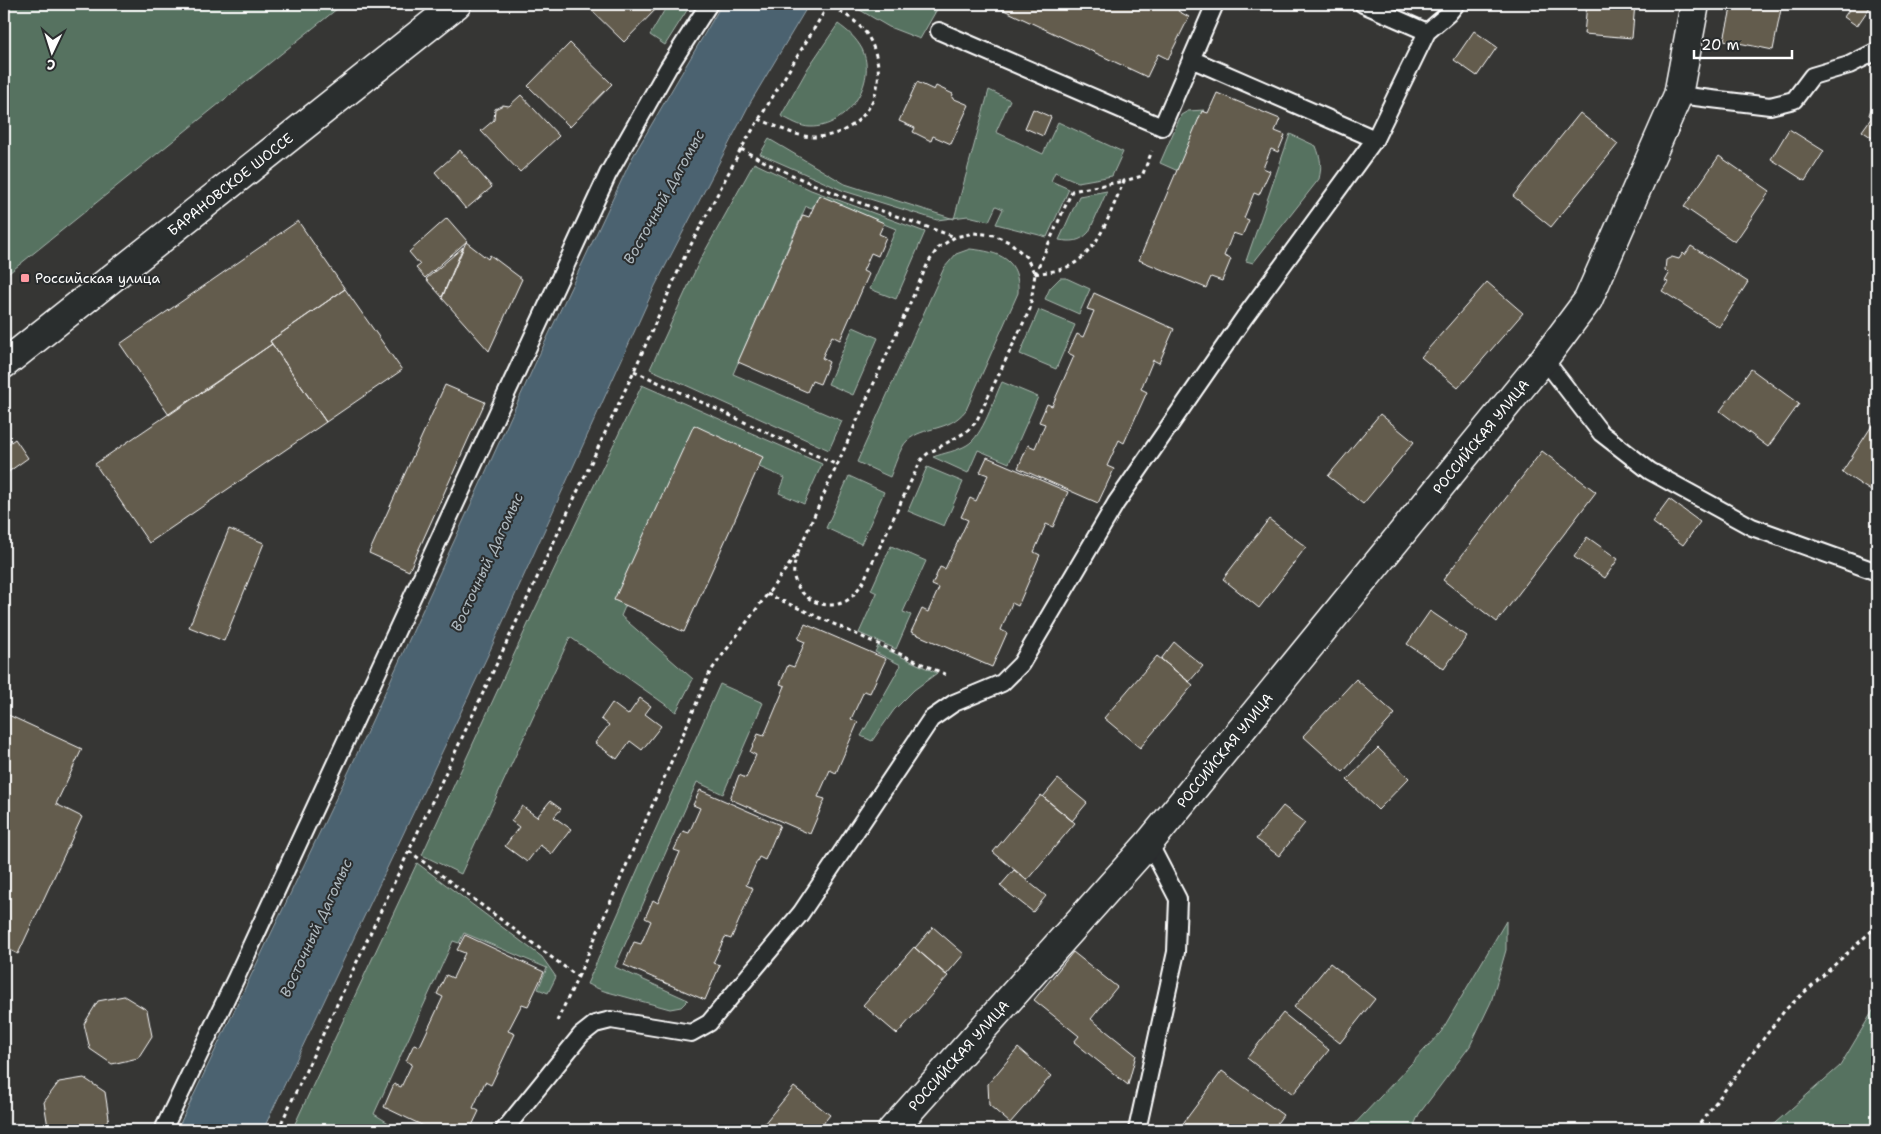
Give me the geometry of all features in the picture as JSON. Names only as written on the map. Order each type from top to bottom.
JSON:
[{"type":"street","name":"БАРАНОВСКОЕ ШОССЕ","points":[[4,364],[456,4]]},
{"type":"street","name":"РОССИЙСКАЯ УЛИЦА","points":[[892,1130],[1149,843],[1544,359],[1588,300],[1678,95],[1695,4]]},
{"type":"lane","points":[[163,1130],[236,978],[608,174],[668,68],[709,4]]},
{"type":"lane","points":[[939,31],[1162,127],[1215,4]]},
{"type":"lane","points":[[1363,4],[1427,32]]},
{"type":"lane","points":[[504,1130],[581,1035],[595,1024],[611,1020],[691,1032],[710,1023],[802,913],[931,719],[954,703],[1002,684],[1021,664],[1116,503],[1244,318],[1375,139],[1427,32],[1448,14],[1456,4]]},
{"type":"lane","points":[[1678,95],[1770,106],[1794,100],[1812,76],[1849,66],[1877,52]]},
{"type":"lane","points":[[1191,59],[1375,139]]},
{"type":"lane","points":[[1544,359],[1600,432],[1650,472],[1752,527],[1877,572]]},
{"type":"lane","points":[[1137,1130],[1176,952],[1178,899],[1149,843]]},
{"type":"path","points":[[278,1130],[634,371],[684,258],[741,149],[759,119],[829,4],[853,20],[869,37],[877,58],[878,86],[868,111],[853,126],[835,134],[813,137],[790,132],[759,119]]},
{"type":"path","points":[[796,554],[794,577],[799,588],[807,598],[823,605],[836,605],[847,601],[855,594],[862,584],[921,460],[927,454],[966,432],[976,422],[1030,309],[1035,274],[1072,190],[1142,176],[1162,127]]},
{"type":"path","points":[[741,149],[842,196],[955,237]]},
{"type":"path","points":[[1035,274],[1061,269],[1085,256],[1095,244],[1124,180]]},
{"type":"path","points":[[554,1027],[578,977],[710,672],[796,554],[928,263],[938,248],[955,237],[974,233],[994,235],[1011,243],[1026,256],[1035,274]]},
{"type":"path","points":[[634,371],[837,465]]},
{"type":"path","points":[[767,594],[949,676]]},
{"type":"path","points":[[409,851],[578,977]]},
{"type":"path","points":[[1695,1130],[1785,1010],[1877,926]]},
{"type":"green space","points":[[4,4],[343,4],[4,277]]},
{"type":"green space","points":[[668,4],[691,4],[665,45],[650,35]]},
{"type":"green space","points":[[855,4],[940,4],[920,39],[889,27],[853,6]]},
{"type":"green space","points":[[838,24],[857,41],[862,49],[866,62],[866,75],[862,88],[856,101],[836,120],[824,125],[810,127],[799,125],[781,116],[808,68]]},
{"type":"green space","points":[[989,90],[1010,100],[996,132],[1043,154],[1058,122],[1123,152],[1112,176],[1078,182],[1055,172],[1051,181],[1069,189],[1047,237],[996,224],[1003,209],[996,206],[989,221],[968,216],[954,218]]},
{"type":"green space","points":[[1204,110],[1178,171],[1160,163],[1181,115],[1188,111]]},
{"type":"green space","points":[[1290,134],[1316,146],[1320,162],[1319,179],[1253,263],[1246,261]]},
{"type":"green space","points":[[769,139],[845,184],[951,218],[937,220],[844,191],[760,154]]},
{"type":"green space","points":[[754,163],[811,190],[925,232],[896,299],[870,289],[896,229],[818,197],[812,208],[806,206],[733,374],[842,421],[829,450],[650,369],[700,260]]},
{"type":"green space","points":[[1107,191],[1089,232],[1076,240],[1059,240],[1079,196]]},
{"type":"green space","points":[[970,249],[990,252],[1006,259],[1016,272],[1018,293],[966,410],[952,422],[921,433],[907,441],[890,477],[857,462],[944,268],[956,254]]},
{"type":"green space","points":[[1060,278],[1066,278],[1090,289],[1079,314],[1045,299],[1050,288]]},
{"type":"green space","points":[[1039,310],[1075,325],[1056,369],[1020,354]]},
{"type":"green space","points":[[853,327],[878,338],[853,395],[828,384]]},
{"type":"green space","points":[[1002,382],[1038,397],[1009,463],[978,450],[968,473],[933,457],[959,449],[973,440],[988,416]]},
{"type":"green space","points":[[642,385],[822,464],[804,504],[779,493],[785,478],[696,440],[621,616],[693,679],[676,712],[570,637],[461,874],[422,855],[528,624]]},
{"type":"green space","points":[[927,467],[963,482],[944,526],[908,511]]},
{"type":"green space","points":[[849,476],[884,492],[861,544],[826,528]]},
{"type":"green space","points":[[891,546],[926,561],[903,612],[911,615],[896,649],[859,633],[877,593],[871,590]]},
{"type":"green space","points":[[878,646],[937,673],[914,690],[894,710],[872,741],[861,736],[901,665],[875,652]]},
{"type":"green space","points":[[720,684],[763,703],[723,794],[697,782],[615,967],[688,1000],[681,1007],[670,1009],[604,991],[587,984]]},
{"type":"green space","points":[[417,863],[542,957],[556,977],[548,993],[538,989],[547,968],[464,933],[459,943],[453,941],[374,1114],[400,1130],[292,1130]]},
{"type":"green space","points":[[1506,921],[1506,950],[1491,1002],[1470,1046],[1419,1114],[1412,1130],[1349,1130],[1441,1032]]},
{"type":"green space","points":[[1877,1004],[1877,1130],[1767,1130],[1840,1066]]},
{"type":"water","name":"Восточный Дагомыс","points":[[722,4],[809,4],[750,103],[655,286],[487,657],[263,1130],[177,1130],[350,769],[540,353],[632,158]]},
{"type":"building","points":[[585,4],[657,4],[659,6],[624,42]]},
{"type":"building","points":[[991,4],[1182,4],[1178,11],[1189,17],[1168,59],[1158,54],[1147,77]]},
{"type":"building","points":[[1587,4],[1635,4],[1632,38],[1584,34]]},
{"type":"building","points":[[1732,4],[1782,4],[1773,50],[1724,40]]},
{"type":"building","points":[[1853,4],[1872,4],[1857,26],[1844,17]]},
{"type":"building","points":[[1474,31],[1497,47],[1477,76],[1454,60]]},
{"type":"building","points":[[570,43],[612,84],[570,127],[528,86]]},
{"type":"building","points":[[917,82],[934,90],[936,86],[953,94],[952,98],[969,105],[951,144],[933,136],[931,141],[913,132],[915,128],[899,121]]},
{"type":"building","points":[[1217,93],[1280,119],[1275,131],[1285,135],[1278,152],[1271,149],[1263,168],[1270,171],[1259,195],[1254,193],[1244,218],[1249,220],[1242,236],[1233,233],[1224,256],[1231,259],[1222,281],[1211,277],[1206,288],[1139,260],[1202,111],[1208,113]]},
{"type":"building","points":[[521,95],[559,136],[520,172],[481,131],[494,120],[495,109],[503,105],[509,106]]},
{"type":"building","points":[[1877,99],[1877,141],[1862,131],[1872,117],[1869,115]]},
{"type":"building","points":[[1033,109],[1051,117],[1043,136],[1025,128]]},
{"type":"building","points":[[1580,113],[1618,144],[1551,227],[1513,196]]},
{"type":"building","points":[[1789,129],[1824,151],[1805,181],[1771,159]]},
{"type":"building","points":[[460,150],[492,187],[466,209],[435,172]]},
{"type":"building","points":[[1719,156],[1770,191],[1735,242],[1684,207]]},
{"type":"building","points":[[819,195],[884,223],[879,234],[886,237],[878,256],[871,253],[863,271],[869,274],[840,340],[832,336],[822,358],[829,362],[820,384],[812,381],[807,392],[738,362],[803,215],[809,217]]},
{"type":"building","points":[[447,218],[467,241],[425,278],[416,268],[420,265],[409,252]]},
{"type":"building","points":[[298,221],[345,289],[270,341],[272,344],[169,415],[120,344]]},
{"type":"building","points":[[466,242],[488,259],[490,255],[522,279],[489,351],[442,298]]},
{"type":"building","points":[[1691,246],[1748,282],[1719,327],[1662,291],[1668,282],[1665,281],[1669,274],[1665,270],[1666,260],[1672,257],[1679,259],[1683,253],[1685,255]]},
{"type":"building","points":[[463,247],[442,297],[426,279]]},
{"type":"building","points":[[1487,282],[1523,313],[1458,388],[1421,357]]},
{"type":"building","points":[[345,289],[402,370],[326,422],[270,341]]},
{"type":"building","points":[[1094,293],[1174,329],[1159,363],[1153,360],[1141,389],[1147,392],[1124,443],[1119,440],[1107,466],[1114,469],[1098,503],[1018,468],[1028,445],[1035,448],[1045,424],[1039,422],[1047,404],[1052,406],[1074,356],[1068,353],[1077,334],[1083,337],[1094,311],[1087,309]]},
{"type":"building","points":[[272,344],[326,422],[149,543],[95,464]]},
{"type":"building","points":[[1751,369],[1799,404],[1768,447],[1720,411]]},
{"type":"building","points":[[445,385],[485,402],[409,571],[369,553]]},
{"type":"building","points":[[1380,414],[1414,442],[1363,504],[1328,476]]},
{"type":"building","points":[[1877,418],[1877,495],[1842,472]]},
{"type":"building","points":[[694,425],[763,457],[684,632],[614,600]]},
{"type":"building","points":[[15,439],[28,458],[4,475],[4,447]]},
{"type":"building","points":[[1542,451],[1596,492],[1497,622],[1443,580]]},
{"type":"building","points":[[987,457],[1068,492],[1053,527],[1046,524],[1034,552],[1040,555],[1018,606],[1012,603],[1001,630],[1007,633],[992,667],[911,632],[922,609],[928,612],[939,588],[932,585],[940,567],[945,569],[968,520],[961,517],[970,498],[976,501],[988,475],[980,472]]},
{"type":"building","points":[[1669,499],[1700,522],[1683,545],[1652,522]]},
{"type":"building","points":[[1269,519],[1306,547],[1259,608],[1223,579]]},
{"type":"building","points":[[229,529],[264,543],[224,641],[189,627]]},
{"type":"building","points":[[1587,537],[1618,559],[1605,578],[1574,557]]},
{"type":"building","points":[[1430,611],[1467,636],[1444,669],[1407,644]]},
{"type":"building","points":[[805,624],[886,659],[870,693],[864,691],[851,719],[858,722],[836,773],[830,770],[818,797],[825,799],[810,834],[730,799],[739,775],[746,778],[756,755],[750,752],[758,734],[764,736],[785,686],[780,684],[788,665],[794,667],[805,642],[798,639]]},
{"type":"building","points":[[1174,642],[1203,666],[1189,682],[1161,659]]},
{"type":"building","points":[[1157,656],[1193,685],[1140,748],[1104,718]]},
{"type":"building","points":[[1356,679],[1395,714],[1343,772],[1303,736]]},
{"type":"building","points":[[640,698],[651,706],[645,714],[661,726],[642,750],[630,741],[617,759],[595,743],[609,725],[601,719],[612,703],[628,715]]},
{"type":"building","points":[[4,713],[82,749],[56,804],[82,817],[18,954],[4,947]]},
{"type":"building","points":[[1378,748],[1409,778],[1378,810],[1347,780]]},
{"type":"building","points":[[1058,779],[1087,803],[1072,821],[1043,797]]},
{"type":"building","points":[[700,790],[780,825],[765,860],[759,857],[746,885],[753,888],[731,939],[725,937],[713,963],[720,965],[705,1000],[624,965],[634,942],[641,944],[651,921],[645,918],[653,900],[658,903],[680,852],[674,850],[683,831],[689,833],[700,808],[693,805]]},
{"type":"building","points":[[1041,795],[1075,823],[1027,880],[993,852]]},
{"type":"building","points":[[550,801],[561,809],[554,817],[571,829],[552,854],[540,845],[527,862],[505,846],[519,827],[511,821],[522,806],[537,817]]},
{"type":"building","points":[[1283,806],[1305,823],[1279,856],[1256,839]]},
{"type":"building","points":[[1014,870],[1046,896],[1033,912],[1000,886]]},
{"type":"building","points":[[933,927],[964,954],[946,975],[915,948]]},
{"type":"building","points":[[465,935],[544,972],[528,1006],[522,1004],[508,1031],[515,1034],[491,1085],[485,1082],[473,1108],[479,1111],[470,1130],[432,1130],[384,1107],[394,1084],[401,1087],[412,1064],[406,1061],[414,1044],[420,1046],[443,997],[437,994],[446,975],[453,978],[465,953],[457,950]]},
{"type":"building","points":[[914,947],[948,976],[897,1034],[863,1005]]},
{"type":"building","points":[[1073,952],[1117,987],[1091,1019],[1136,1055],[1128,1085],[1074,1042],[1079,1036],[1034,1000]]},
{"type":"building","points":[[1330,963],[1375,999],[1340,1043],[1294,1007]]},
{"type":"building","points":[[124,996],[147,1010],[152,1036],[138,1058],[112,1064],[90,1049],[84,1024],[98,1001]]},
{"type":"building","points":[[1283,1013],[1329,1050],[1293,1094],[1247,1058]]},
{"type":"building","points":[[1018,1048],[1051,1076],[1010,1123],[989,1105],[988,1084]]},
{"type":"building","points":[[1222,1071],[1283,1115],[1272,1130],[1178,1130]]},
{"type":"building","points":[[84,1078],[105,1092],[109,1118],[100,1130],[53,1130],[48,1127],[44,1102],[59,1082]]},
{"type":"building","points":[[794,1087],[830,1115],[818,1130],[759,1130]]},
{"type":"place","name":"Российская улица","points":[[25,278]]}]
